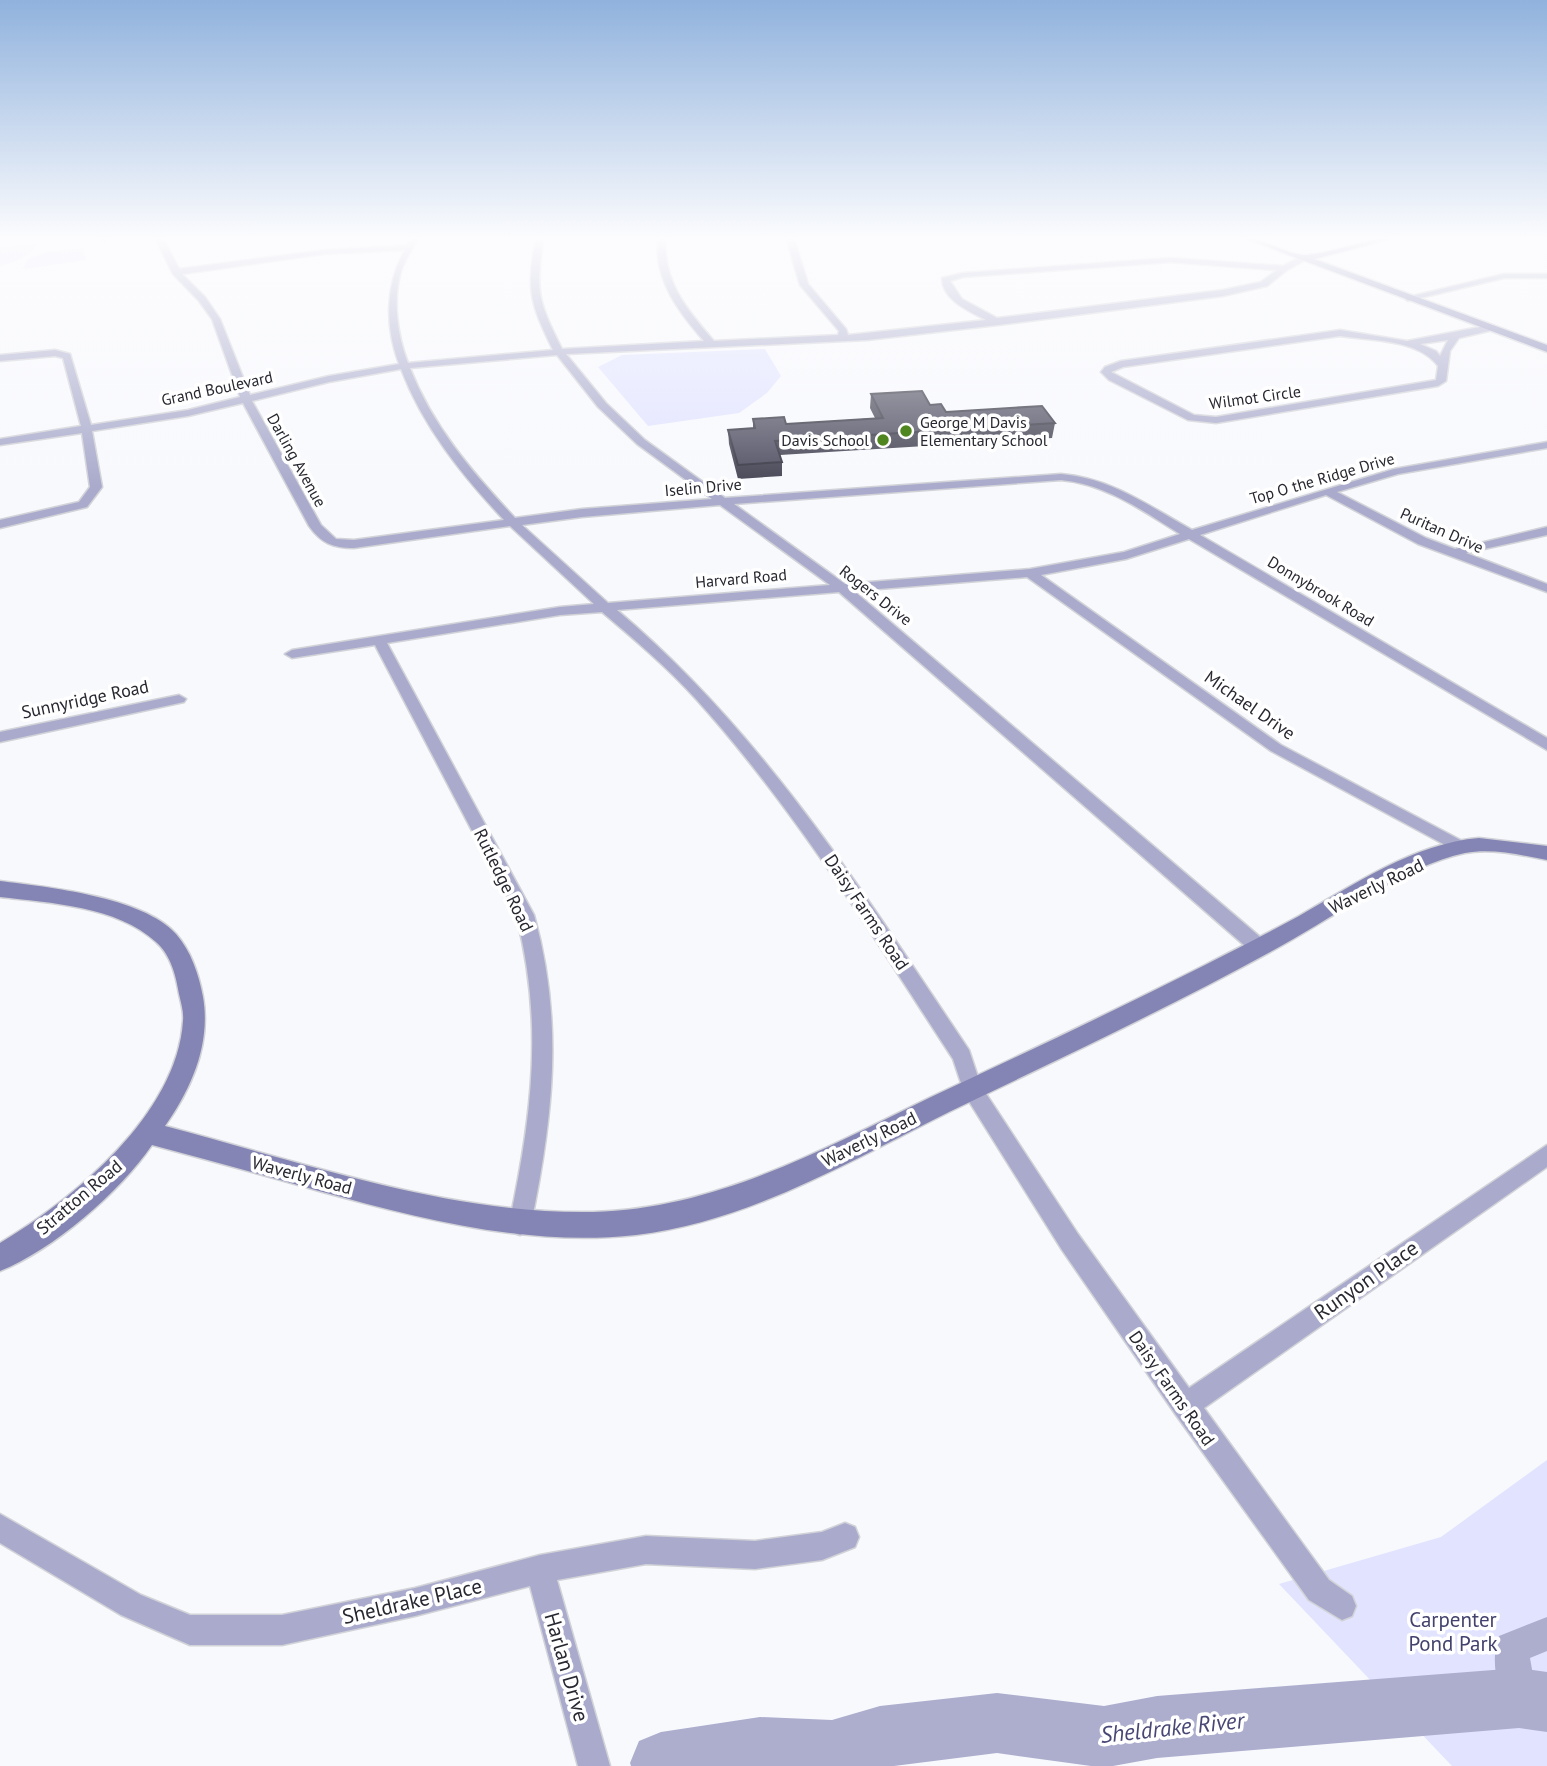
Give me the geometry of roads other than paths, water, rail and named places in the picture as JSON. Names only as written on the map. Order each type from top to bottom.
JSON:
[{"type":"street","name":"Darling Avenue","points":[[217,320],[246,399],[315,526],[327,541],[336,544]]},
{"type":"street","name":"Daisy Farms Road","points":[[394,320],[397,346],[418,401],[467,473],[512,522],[700,695],[789,801],[856,893],[962,1056],[972,1089],[1070,1242],[1319,1590],[1342,1606]]},
{"type":"street","name":"Rogers Drive","points":[[543,320],[558,350],[602,405],[631,433],[860,601],[1259,947]]},
{"type":"street","points":[[692,320],[710,342]]},
{"type":"street","points":[[834,320],[843,331],[843,338]]},
{"type":"street","name":"Grand Boulevard","points":[[0,442],[188,413],[329,379],[404,366],[558,350],[843,338],[1010,320]]},
{"type":"street","points":[[1469,320],[1544,346]]},
{"type":"street","name":"Wilmot Circle","points":[[1455,337],[1445,351],[1441,381],[1435,384],[1216,420],[1185,415],[1106,372],[1121,364],[1333,334],[1421,342],[1490,328]]},
{"type":"street","name":"Wilmot Circle","points":[[1392,341],[1427,350],[1437,357],[1442,365]]},
{"type":"street","points":[[0,358],[65,354],[86,427],[96,487],[83,505],[0,524]]},
{"type":"street","name":"Top O the Ridge Drive","points":[[1191,535],[1398,471],[1547,445]]},
{"type":"street","name":"Iselin Drive","points":[[336,544],[354,544],[512,522],[722,501],[906,486],[1074,478]]},
{"type":"street","name":"Donnybrook Road","points":[[1074,478],[1104,485],[1547,745]]},
{"type":"street","name":"Puritan Drive","points":[[1328,492],[1453,554],[1547,588]]},
{"type":"street","points":[[1453,554],[1471,547],[1547,531]]},
{"type":"street","name":"Harvard Road","points":[[292,654],[492,620],[606,607],[1030,573],[1126,555],[1191,535]]},
{"type":"street","name":"Michael Drive","points":[[1030,573],[1312,771],[1425,825],[1460,847]]},
{"type":"street","name":"Rutledge Road","points":[[379,640],[524,915],[534,945],[544,1022],[542,1083],[532,1170],[520,1224]]},
{"type":"street","name":"Sunnyridge Road","points":[[0,737],[179,699]]},
{"type":"street","name":"Waverly Road","points":[[149,1133],[416,1205],[520,1224],[560,1226],[637,1222],[705,1209],[787,1180],[1259,947],[1363,890],[1460,847],[1503,847],[1547,852]]},
{"type":"street","name":"Stratton Road","points":[[0,873],[47,895]]},
{"type":"street","name":"Stratton Road","points":[[0,889],[47,895],[125,912],[160,932],[178,952],[196,1014],[194,1038],[184,1072],[149,1133],[112,1174],[59,1217],[0,1258]]},
{"type":"street","name":"Runyon Place","points":[[1185,1406],[1547,1154]]},
{"type":"street","name":"Sheldrake Place","points":[[0,1528],[131,1605],[190,1630],[282,1630],[415,1602],[540,1569],[646,1550],[755,1555],[822,1546],[845,1537]]},
{"type":"street","name":"Harlan Drive","points":[[540,1569],[594,1766]]},
{"type":"waterway","name":"Sheldrake River","points":[[1519,1698],[1511,1648],[1547,1634]]},
{"type":"waterway","name":"Sheldrake River","points":[[661,1763],[760,1748],[832,1751],[880,1737],[997,1723],[1104,1737],[1157,1727],[1519,1698],[1547,1702]]},
{"type":"place","name":"George M Davis Elementary School","points":[[906,431]]},
{"type":"place","name":"Davis School","points":[[883,440]]},
{"type":"park label","name":"Carpenter Pond Park","points":[[1453,1631]]}]
